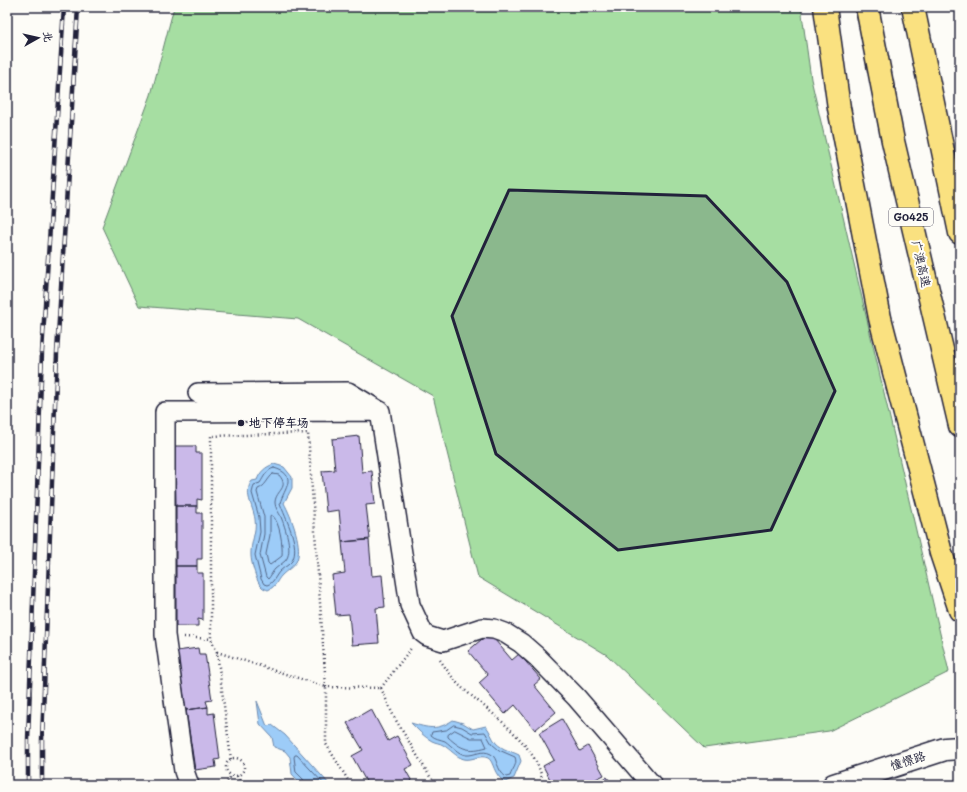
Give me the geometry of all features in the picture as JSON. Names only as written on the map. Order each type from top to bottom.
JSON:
[{"type":"highway","points":[[809,7],[839,108]]},
{"type":"highway","points":[[825,7],[839,108],[880,318],[941,553],[960,610]]},
{"type":"highway","name":"广澳高速","points":[[867,7],[893,141],[960,426]]},
{"type":"highway","points":[[913,7],[960,233]]},
{"type":"street","points":[[198,393],[348,392],[380,411]]},
{"type":"street","points":[[380,411],[410,604],[423,633],[427,636],[443,641],[482,628],[494,629],[505,633],[521,643],[576,697],[652,785]]},
{"type":"street","points":[[189,785],[184,771],[165,635],[165,412],[380,411]]},
{"type":"street","name":"憧憬路","points":[[834,785],[945,749],[960,748]]},
{"type":"path","points":[[231,759],[217,652],[211,639],[211,436],[308,433],[326,687],[326,744],[351,785]]},
{"type":"path","points":[[381,688],[423,633]]},
{"type":"path","points":[[165,635],[211,639]]},
{"type":"path","points":[[443,641],[439,659],[458,683],[518,737],[537,762],[542,785]]},
{"type":"path","points":[[217,652],[326,687],[381,688]]},
{"type":"path","points":[[381,688],[394,717],[435,785]]},
{"type":"path","points":[[237,758],[244,764],[244,770],[240,775],[232,776],[227,772],[226,766],[231,759],[237,758]]},
{"type":"path","points":[[225,785],[232,776]]},
{"type":"path","points":[[237,776],[242,785]]},
{"type":"highlighted area","points":[[509,190],[706,196],[787,282],[835,391],[771,530],[618,550],[496,454],[452,316]]},
{"type":"green space","points":[[174,7],[801,7],[811,79],[949,672],[829,731],[704,748],[607,655],[478,577],[433,396],[298,319],[139,306],[102,227],[151,95]]},
{"type":"water","points":[[274,464],[284,467],[292,477],[292,488],[284,503],[296,532],[298,541],[298,556],[293,566],[282,575],[273,587],[268,590],[260,585],[252,563],[251,547],[255,519],[248,490],[252,481],[257,480],[263,470]]},
{"type":"water","points":[[257,701],[267,726],[272,725],[285,735],[330,785],[302,785],[292,774],[290,757],[285,751],[274,747],[272,737],[260,724]]},
{"type":"water","points":[[453,720],[463,723],[473,729],[486,726],[496,743],[504,749],[519,755],[521,761],[514,778],[505,782],[498,776],[492,762],[488,758],[461,758],[443,745],[426,737],[411,723],[432,728],[442,726]]},
{"type":"building","points":[[359,436],[362,472],[372,471],[375,504],[366,505],[370,539],[342,542],[339,510],[326,512],[322,471],[335,470],[332,439]]},
{"type":"building","points":[[175,446],[196,446],[196,453],[202,453],[202,500],[197,499],[197,506],[176,506]]},
{"type":"building","points":[[176,506],[197,506],[197,513],[202,513],[202,559],[197,559],[197,566],[176,566]]},
{"type":"building","points":[[369,540],[372,576],[382,575],[385,607],[376,608],[379,643],[352,645],[349,614],[336,615],[332,575],[345,573],[342,542]]},
{"type":"building","points":[[176,566],[197,566],[197,573],[203,573],[203,620],[198,619],[198,626],[176,626]]},
{"type":"building","points":[[489,633],[512,660],[519,654],[541,679],[534,685],[556,712],[535,730],[515,705],[505,714],[479,683],[488,675],[468,651]]},
{"type":"building","points":[[198,648],[199,654],[205,654],[212,700],[206,701],[208,707],[186,710],[177,651]]},
{"type":"building","points":[[208,707],[208,714],[214,713],[220,759],[215,760],[216,767],[195,770],[186,710]]},
{"type":"building","points":[[371,709],[388,741],[397,736],[413,765],[405,769],[414,785],[368,785],[352,756],[363,750],[347,723]]},
{"type":"building","points":[[562,719],[580,751],[588,746],[604,775],[596,779],[600,785],[553,785],[543,766],[554,760],[539,733]]},
{"type":"building","points":[[607,777],[612,785],[593,785],[598,782]]},
{"type":"railway","points":[[28,785],[28,740],[42,352],[64,7]]},
{"type":"railway","points":[[42,785],[42,740],[57,353],[78,7]]},
{"type":"place","name":"地下停车场","points":[[241,423]]}]
